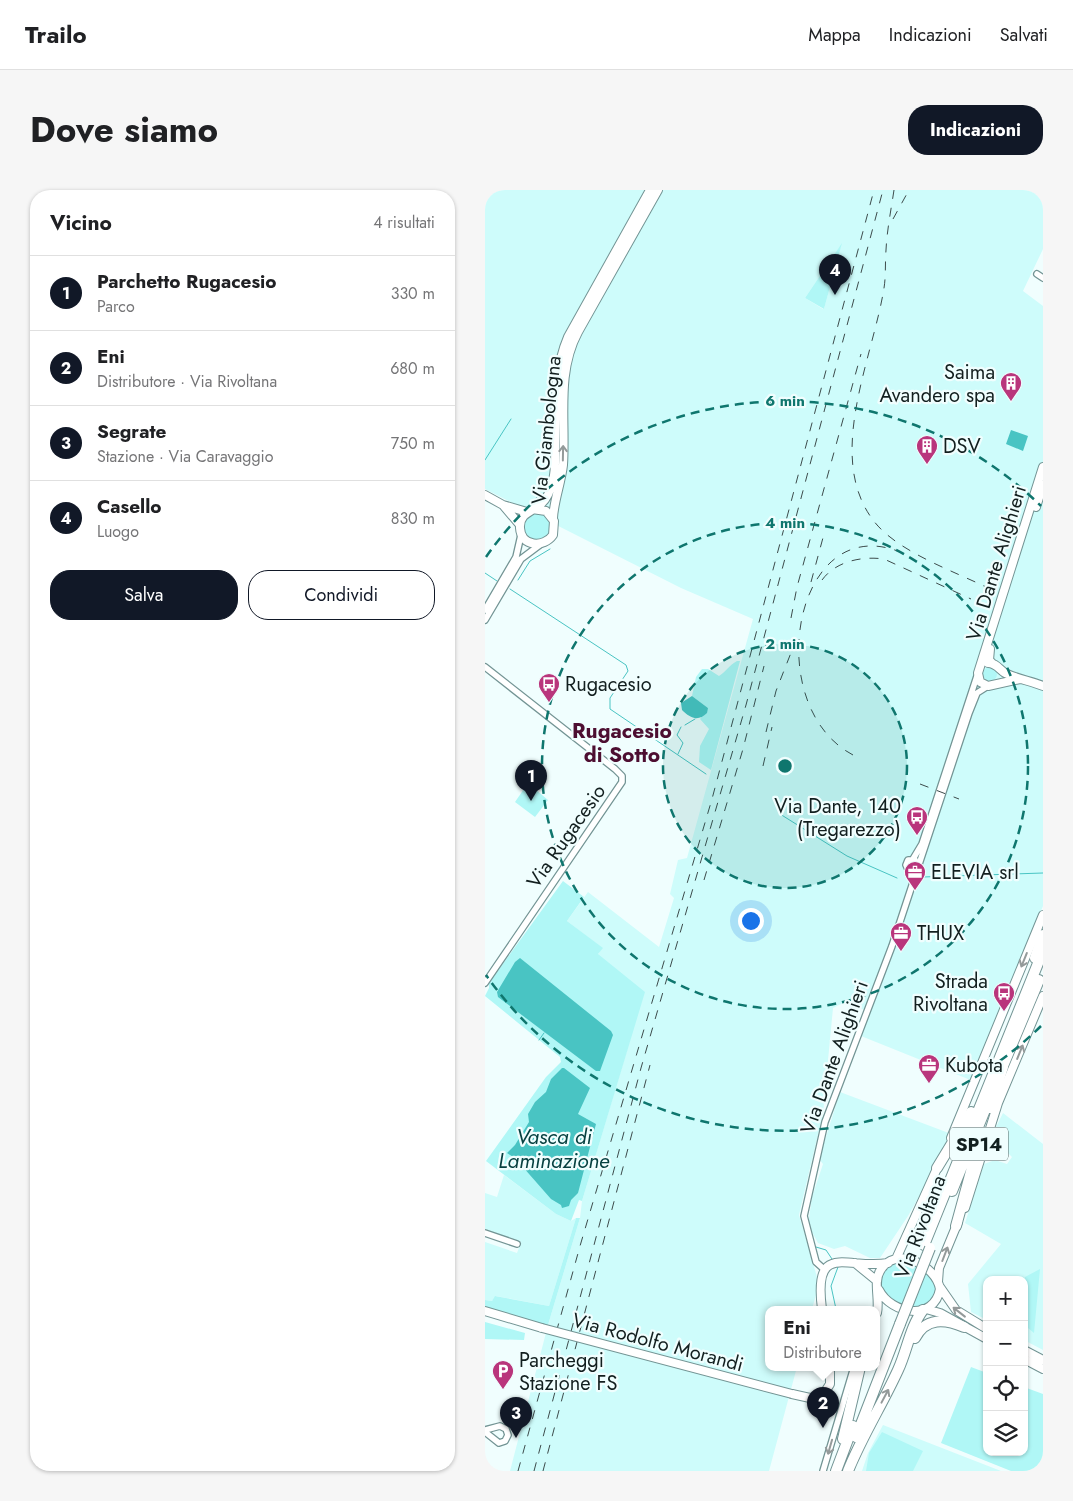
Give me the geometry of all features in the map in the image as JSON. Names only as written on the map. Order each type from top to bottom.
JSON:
[{"type":"highway","name":"SP14","points":[[1022,1002],[1026,979],[1043,935]]},
{"type":"highway","name":"Via Rivoltana","points":[[880,1369],[1013,1023],[1043,952]]},
{"type":"highway","name":"Via Rivoltana","points":[[927,1246],[1043,969]]},
{"type":"highway","name":"SP14","points":[[1023,1018],[1043,981]]},
{"type":"highway","name":"SP14","points":[[937,1168],[973,1108],[1013,1023]]},
{"type":"highway","name":"SP14","points":[[956,1226],[984,1124],[1004,1063]]},
{"type":"highway","points":[[902,1361],[917,1320],[925,1310]]},
{"type":"highway","points":[[848,1471],[863,1436],[918,1332],[929,1323],[942,1320],[964,1326]]},
{"type":"highway","name":"Via Rivoltana","points":[[880,1359],[897,1322]]},
{"type":"highway","points":[[831,1471],[843,1440],[859,1371]]},
{"type":"highway","name":"Via Rivoltana","points":[[836,1471],[875,1371]]},
{"type":"highway","name":"Via Rivoltana","points":[[843,1471],[879,1371]]},
{"type":"street","name":"Via Giambologna","points":[[530,511],[546,498],[553,482],[557,380],[561,354],[650,190]]},
{"type":"street","name":"Via Giambologna","points":[[553,518],[563,463],[565,366],[573,342],[657,190]]},
{"type":"street","points":[[1037,274],[1043,278]]},
{"type":"street","name":"Via Dante Alighieri","points":[[916,861],[939,799],[1043,467]]},
{"type":"street","name":"Via Dante Alighieri","points":[[992,663],[989,660],[990,651],[1043,485]]},
{"type":"street","points":[[485,495],[503,505],[530,511],[545,510],[553,518],[554,533],[549,540],[521,559],[485,620]]},
{"type":"street","points":[[503,505],[530,543],[541,544]]},
{"type":"street","points":[[485,610],[516,557],[521,541],[520,529],[530,511]]},
{"type":"street","points":[[1020,679],[988,686],[980,682],[978,671],[985,664],[992,663],[999,669],[1020,679],[1043,686]]},
{"type":"street","name":"Via Rugacesio","points":[[485,668],[615,769],[622,776],[623,782],[485,983]]},
{"type":"street","points":[[998,683],[1001,675],[999,669]]},
{"type":"street","name":"Via Dante Alighieri","points":[[966,712],[977,693],[988,686]]},
{"type":"street","points":[[908,860],[916,861],[914,872],[905,865],[908,860]]},
{"type":"street","name":"Via Dante Alighieri","points":[[825,1270],[816,1262],[804,1216],[825,1122],[887,961],[914,884],[914,872]]},
{"type":"street","points":[[896,1259],[937,1168],[1043,915]]},
{"type":"street","points":[[925,1310],[937,1300],[939,1268],[971,1192],[998,1103],[1043,996]]},
{"type":"street","points":[[485,1233],[517,1244]]},
{"type":"street","points":[[878,1306],[879,1290],[877,1281],[880,1270],[896,1259],[907,1259],[920,1264],[932,1272],[956,1310],[983,1327]]},
{"type":"street","points":[[822,1306],[820,1286],[825,1270],[834,1262],[888,1263]]},
{"type":"street","points":[[853,1262],[877,1281]]},
{"type":"street","points":[[879,1290],[885,1300],[897,1308],[938,1312],[983,1336]]},
{"type":"street","name":"Via Rodolfo Morandi","points":[[485,1312],[810,1398],[823,1395],[830,1384],[830,1371]]},
{"type":"street","points":[[1028,1352],[1043,1360]]},
{"type":"street","points":[[1028,1361],[1043,1369]]},
{"type":"street","points":[[823,1471],[853,1371]]},
{"type":"street","points":[[504,1427],[508,1432],[507,1438],[499,1443],[494,1441],[485,1431],[504,1427]]},
{"type":"street","points":[[491,1436],[494,1428]]},
{"type":"shaded area","points":[[485,190],[1043,190],[1043,249],[1023,291],[1043,306],[1043,906],[973,1081],[861,1036],[867,1011],[845,1002],[833,1008],[823,1113],[799,1215],[817,1277],[816,1295],[813,1306],[765,1306],[765,1371],[796,1371],[769,1471],[510,1471],[548,1325],[580,1218],[582,1201],[631,1037],[598,954],[602,948],[567,921],[588,892],[659,947],[674,898],[670,894],[678,860],[687,858],[753,619],[681,588],[485,489]],"holes":[[[841,245],[824,309],[805,298]]]},
{"type":"shaded area","points":[[842,243],[824,309],[805,298]]},
{"type":"shaded area","points":[[538,513],[548,517],[552,527],[548,537],[538,541],[528,537],[524,527],[528,517]]},
{"type":"shaded area","points":[[737,661],[740,661],[711,770],[699,762],[700,746],[709,729],[700,719],[708,708],[692,696],[696,677],[702,669],[708,669],[719,676]]},
{"type":"shaded area","points":[[987,667],[993,667],[997,674],[993,681],[987,681],[983,677],[983,671]]},
{"type":"shaded area","points":[[528,783],[548,800],[535,817],[515,802]]},
{"type":"shaded area","points":[[563,881],[584,897],[567,921],[603,948],[598,954],[645,992],[582,1201],[579,1200],[571,1221],[556,1214],[486,1161],[546,1077],[561,1062],[560,1057],[485,996],[489,983]]},
{"type":"shaded area","points":[[840,1092],[954,1135],[908,1216],[880,1258],[870,1258],[845,1246],[834,1249],[818,1243],[808,1225],[812,1197],[823,1164],[819,1159]]},
{"type":"shaded area","points":[[1003,1113],[1043,1144],[1043,1350],[1028,1342],[1028,1276],[983,1276],[983,1318],[971,1312],[968,1284],[1001,1244],[965,1223],[984,1164],[995,1160],[1007,1164],[1012,1157],[1000,1145],[997,1139],[996,1127]]},
{"type":"shaded area","points":[[504,1175],[556,1214],[571,1221],[576,1218],[549,1306],[496,1296],[492,1301],[485,1300],[485,1242],[517,1253],[521,1242],[485,1230],[485,1193],[497,1197]]},
{"type":"shaded area","points":[[576,1218],[580,1218],[548,1325],[485,1308],[485,1300],[492,1301],[495,1296],[549,1306]]},
{"type":"shaded area","points":[[896,1263],[913,1266],[929,1276],[935,1283],[937,1290],[934,1298],[927,1304],[917,1307],[895,1302],[887,1295],[882,1287],[881,1278],[885,1270]]},
{"type":"shaded area","points":[[1040,1269],[1034,1333],[1028,1328],[1027,1276]]},
{"type":"shaded area","points":[[485,1322],[525,1333],[524,1340],[485,1339]]},
{"type":"shaded area","points":[[971,1367],[983,1372],[983,1456],[1028,1456],[1028,1388],[1043,1394],[1043,1471],[1011,1471],[941,1443]]},
{"type":"shaded area","points":[[883,1425],[1001,1471],[862,1471],[868,1453]]},
{"type":"shaded area","points":[[882,1432],[923,1451],[913,1471],[866,1471],[869,1453]]},
{"type":"water","points":[[1011,430],[1028,436],[1023,451],[1006,444]]},
{"type":"water","points":[[692,696],[708,708],[704,716],[694,718],[682,710],[681,703]]},
{"type":"water","name":"Vasca di Laminazione","points":[[520,958],[611,1031],[613,1035],[600,1071],[596,1071],[498,997],[497,992],[515,962]]},
{"type":"water","name":"Vasca di Laminazione","points":[[562,1068],[590,1088],[578,1114],[596,1124],[578,1193],[571,1200],[569,1206],[562,1208],[561,1205],[551,1199],[515,1158],[507,1153],[515,1145],[529,1122],[528,1114],[535,1102],[546,1092],[551,1079]]},
{"type":"waterway","points":[[485,460],[511,419]]},
{"type":"waterway","points":[[518,580],[530,561],[550,549]]},
{"type":"waterway","points":[[485,573],[497,581]]},
{"type":"waterway","points":[[510,589],[626,665],[628,671],[610,698],[610,709],[706,774]]},
{"type":"waterway","points":[[685,725],[695,719]]},
{"type":"waterway","points":[[678,754],[683,743],[677,735],[681,727]]},
{"type":"waterway","points":[[780,814],[847,856],[897,878]]},
{"type":"waterway","points":[[923,877],[1043,873]]},
{"type":"waterway","points":[[539,1040],[544,1033]]},
{"type":"waterway","points":[[816,1247],[826,1250],[832,1259]]},
{"type":"waterway","points":[[835,1306],[831,1286],[838,1267]]},
{"type":"railway","points":[[518,1471],[580,1246],[712,799],[874,190]]},
{"type":"railway","points":[[534,1471],[641,1068],[746,705],[883,190]]},
{"type":"railway","points":[[894,190],[887,235],[884,288],[856,406],[852,437],[853,467],[859,495],[873,520],[895,541],[925,559],[986,587]]},
{"type":"railway","points":[[893,219],[909,190]]},
{"type":"railway","points":[[791,618],[797,587],[861,354]]},
{"type":"railway","points":[[811,582],[824,534]]},
{"type":"railway","points":[[853,755],[823,730],[806,695],[799,656],[802,616],[816,581],[838,556],[869,546],[907,555]]},
{"type":"railway","points":[[822,580],[835,568],[850,561],[867,558],[884,559],[971,599]]},
{"type":"railway","points":[[766,732],[776,691],[796,640]]},
{"type":"railway","points":[[704,880],[743,749],[764,666]]},
{"type":"railway","points":[[763,766],[772,727]]},
{"type":"railway","points":[[920,784],[959,799]]},
{"type":"railway","points":[[543,1471],[650,1065]]},
{"type":"place","name":"Casello","points":[[835,295]]},
{"type":"place","name":"Saima Avandero spa","points":[[1011,402]]},
{"type":"place","name":"DSV","points":[[927,465]]},
{"type":"place","name":"Rugacesio","points":[[549,703]]},
{"type":"place","name":"Parchetto Rugacesio","points":[[531,801]]},
{"type":"place","name":"Via Dante, 140 (Tregarezzo)","points":[[917,836]]},
{"type":"place","name":"ELEVIA srl","points":[[915,891]]},
{"type":"place","name":"THUX","points":[[901,952]]},
{"type":"place","name":"Strada Rivoltana","points":[[1004,1012]]},
{"type":"place","name":"Kubota","points":[[929,1084]]},
{"type":"place","name":"Parcheggi Stazione FS","points":[[503,1390]]},
{"type":"place","name":"Eni","points":[[823,1428]]},
{"type":"place","name":"Segrate","points":[[516,1438]]},
{"type":"district","name":"Rugacesio di Sotto","points":[[622,743]]}]
